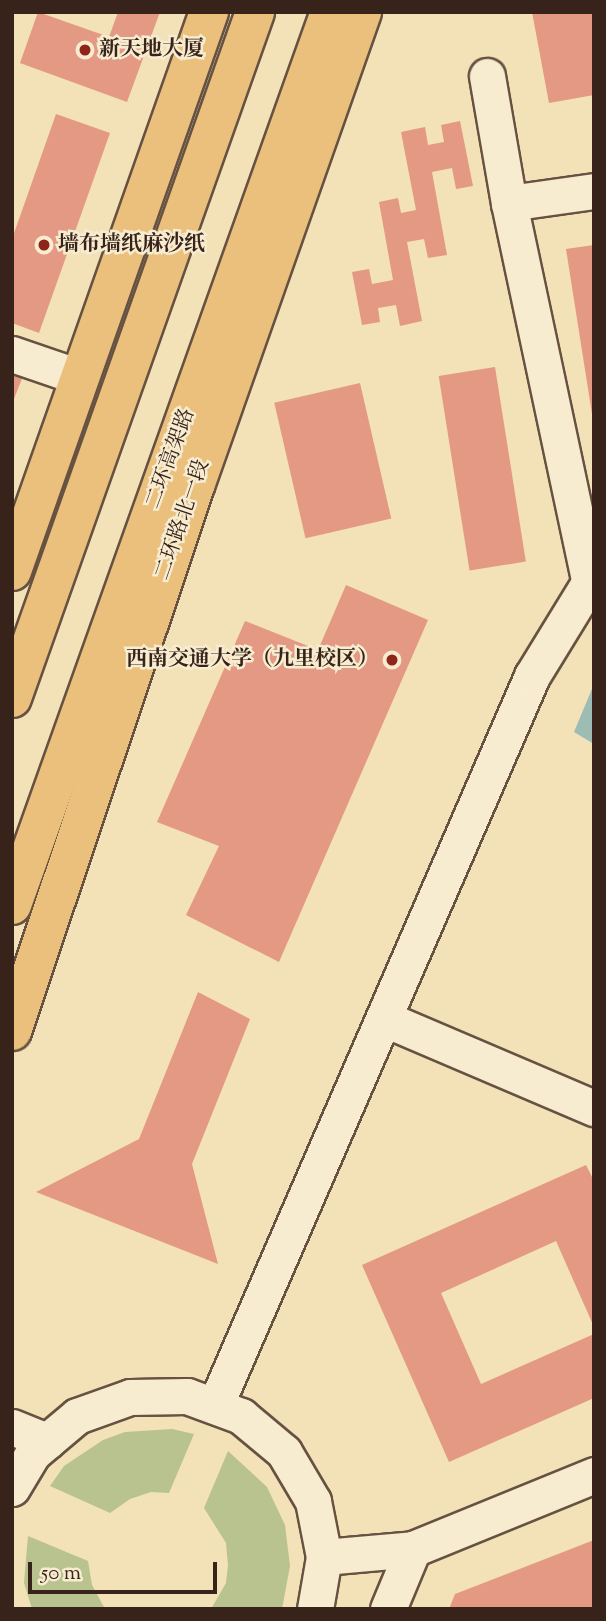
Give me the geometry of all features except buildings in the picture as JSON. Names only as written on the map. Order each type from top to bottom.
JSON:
[{"type":"main road","points":[[12,570],[209,12]]},
{"type":"main road","points":[[12,698],[255,12]]},
{"type":"main road","name":"二环高架路","points":[[12,905],[330,12]]},
{"type":"main road","name":"二环路北一段","points":[[12,1031],[195,486],[362,12]]},
{"type":"street","points":[[215,1406],[532,676],[592,577],[509,203],[487,76]]},
{"type":"street","points":[[509,203],[594,191]]},
{"type":"street","points":[[12,354],[79,377]]},
{"type":"street","points":[[385,1019],[594,1108]]},
{"type":"street","points":[[12,1488],[33,1453],[77,1416],[130,1396],[187,1396],[241,1416],[284,1452],[313,1501],[324,1557],[315,1609]]},
{"type":"street","points":[[12,1427],[47,1441]]},
{"type":"street","points":[[324,1557],[413,1549],[594,1475]]},
{"type":"street","points":[[388,1609],[413,1549]]},
{"type":"green space","points":[[172,1429],[194,1434],[169,1493],[151,1492],[130,1499],[110,1513],[50,1486],[64,1466],[103,1440],[125,1432]]},
{"type":"green space","points":[[228,1451],[267,1487],[285,1525],[290,1566],[282,1609],[211,1609],[226,1583],[228,1565],[226,1543],[204,1508]]},
{"type":"green space","points":[[28,1536],[88,1561],[92,1585],[105,1609],[32,1609],[24,1583]]},
{"type":"water","points":[[594,684],[594,744],[574,732]]},
{"type":"place","name":"新天地大厦","points":[[85,50]]},
{"type":"place","name":"墙布墙纸麻沙纸","points":[[44,245]]},
{"type":"place","name":"西南交通大学（九里校区）","points":[[392,660]]}]
